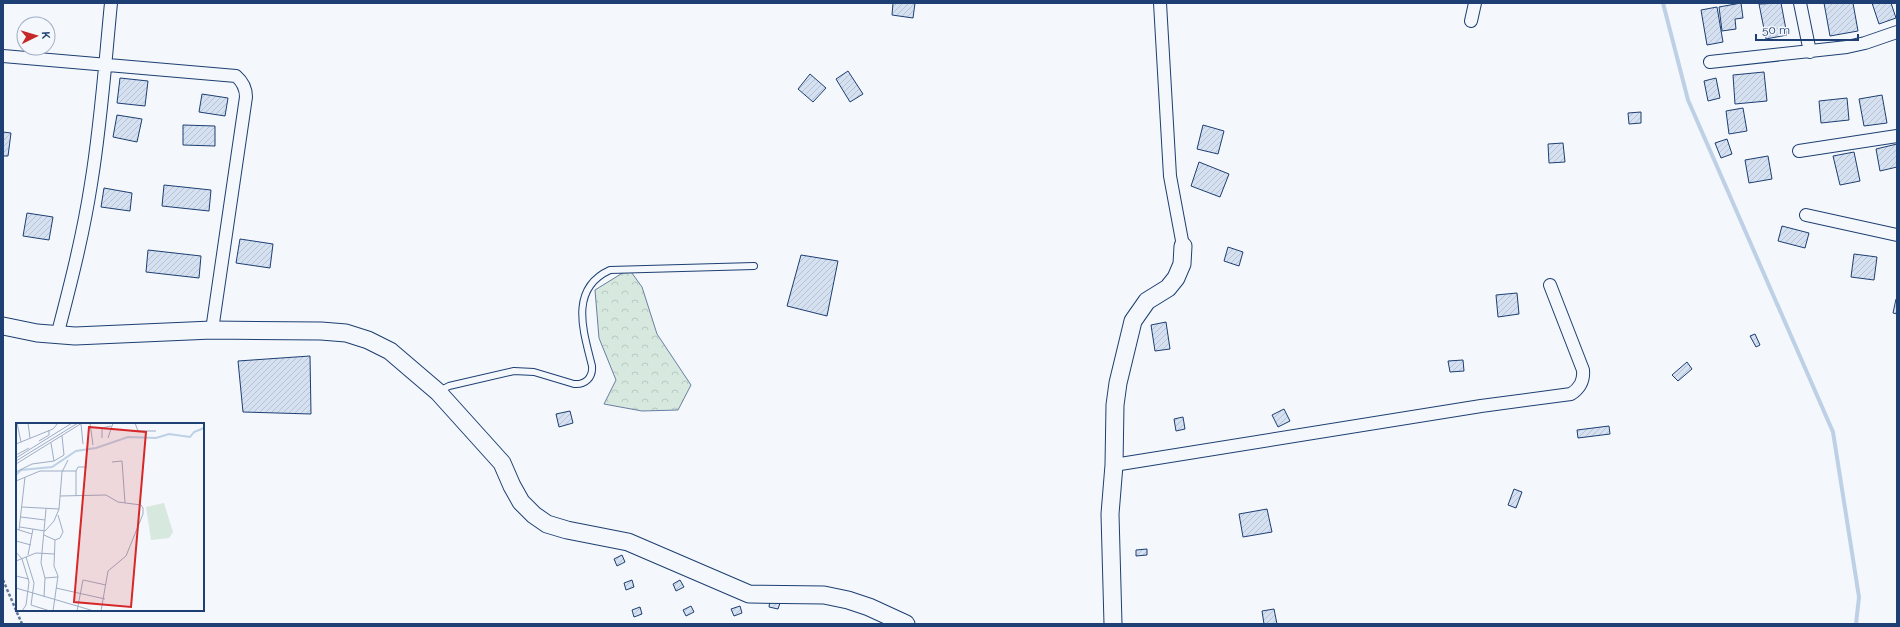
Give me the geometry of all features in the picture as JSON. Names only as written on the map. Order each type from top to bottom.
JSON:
[{"type":"street","points":[[57,336],[82,236],[91,185],[111,3]]},
{"type":"street","points":[[1113,624],[1110,514],[1114,465],[1115,405],[1118,383],[1133,321],[1147,301],[1168,288],[1176,278],[1182,264],[1183,246],[1170,176],[1160,3]]},
{"type":"street","points":[[1470,21],[1475,3]]},
{"type":"street","points":[[1800,3],[1810,52]]},
{"type":"street","points":[[1710,62],[1810,52],[1865,43],[1897,32]]},
{"type":"street","points":[[3,56],[236,76],[244,85],[246,97],[212,330]]},
{"type":"street","points":[[1799,151],[1897,136]]},
{"type":"street","points":[[1806,216],[1897,235]]},
{"type":"street","points":[[1114,465],[1450,411],[1571,394],[1576,391],[1582,382],[1583,370],[1550,284]]},
{"type":"street","points":[[3,326],[57,336],[212,330],[321,331],[346,333],[368,340],[390,351],[438,392],[502,463],[521,502],[534,515],[547,524],[567,530],[628,542],[748,594],[824,595],[848,600],[869,607],[906,624]]},
{"type":"lane","points":[[438,392],[449,386],[514,371],[534,372],[574,384],[584,383],[588,380],[592,371],[592,366],[582,318],[583,302],[590,287],[596,280],[610,270],[754,266]]},
{"type":"path","points":[[3,580],[16,610]]},
{"type":"path","points":[[16,611],[22,624]]},
{"type":"green space","points":[[629,269],[642,287],[657,334],[691,385],[678,410],[642,411],[604,404],[616,380],[599,338],[595,290]]},
{"type":"building","points":[[893,3],[915,3],[913,18],[892,15]]},
{"type":"building","points":[[1741,3],[1743,18],[1735,19],[1736,29],[1722,31],[1719,7]]},
{"type":"building","points":[[1781,3],[1787,35],[1766,39],[1759,4]]},
{"type":"building","points":[[1824,3],[1853,3],[1858,31],[1830,36]]},
{"type":"building","points":[[1872,3],[1891,3],[1896,18],[1879,24]]},
{"type":"building","points":[[1717,7],[1723,42],[1707,45],[1701,10]]},
{"type":"building","points":[[848,71],[863,94],[850,102],[836,79]]},
{"type":"building","points":[[1764,72],[1767,101],[1735,104],[1733,75]]},
{"type":"building","points":[[810,74],[826,88],[813,102],[798,89]]},
{"type":"building","points":[[120,78],[148,81],[145,106],[117,103]]},
{"type":"building","points":[[1716,78],[1720,98],[1708,101],[1704,81]]},
{"type":"building","points":[[202,94],[228,98],[225,116],[199,112]]},
{"type":"building","points":[[1882,95],[1887,123],[1864,126],[1859,99]]},
{"type":"building","points":[[1847,98],[1849,120],[1821,123],[1819,101]]},
{"type":"building","points":[[1743,108],[1747,131],[1729,134],[1726,111]]},
{"type":"building","points":[[1641,112],[1641,123],[1629,124],[1628,113]]},
{"type":"building","points":[[117,115],[142,119],[137,142],[113,137]]},
{"type":"building","points":[[183,125],[215,126],[215,146],[183,145]]},
{"type":"building","points":[[1203,125],[1224,131],[1218,154],[1197,149]]},
{"type":"building","points":[[3,132],[11,133],[8,156],[3,156]]},
{"type":"building","points":[[1727,139],[1732,154],[1721,158],[1715,143]]},
{"type":"building","points":[[1563,143],[1565,162],[1549,163],[1548,144]]},
{"type":"building","points":[[1897,144],[1897,167],[1880,171],[1876,149]]},
{"type":"building","points":[[1854,152],[1860,181],[1840,185],[1833,156]]},
{"type":"building","points":[[1768,156],[1772,179],[1749,183],[1745,160]]},
{"type":"building","points":[[1199,162],[1229,174],[1220,197],[1191,186]]},
{"type":"building","points":[[164,185],[211,190],[209,211],[162,206]]},
{"type":"building","points":[[104,188],[132,193],[130,211],[101,207]]},
{"type":"building","points":[[27,213],[53,217],[49,240],[23,236]]},
{"type":"building","points":[[1782,226],[1809,233],[1805,248],[1778,241]]},
{"type":"building","points":[[240,239],[273,244],[270,268],[236,263]]},
{"type":"building","points":[[1228,247],[1243,252],[1239,266],[1224,261]]},
{"type":"building","points":[[148,250],[201,256],[199,278],[146,272]]},
{"type":"building","points":[[1854,254],[1877,257],[1874,280],[1851,277]]},
{"type":"building","points":[[801,255],[838,261],[827,316],[787,306]]},
{"type":"building","points":[[1517,293],[1519,314],[1498,317],[1496,295]]},
{"type":"building","points":[[1897,299],[1897,314],[1893,313]]},
{"type":"building","points":[[1166,322],[1170,349],[1155,351],[1151,325]]},
{"type":"building","points":[[1755,334],[1760,345],[1756,347],[1750,336]]},
{"type":"building","points":[[310,356],[311,414],[243,412],[238,361]]},
{"type":"building","points":[[1463,360],[1464,371],[1450,372],[1448,361]]},
{"type":"building","points":[[1687,362],[1692,369],[1678,381],[1672,375]]},
{"type":"building","points":[[1284,409],[1290,421],[1278,427],[1272,415]]},
{"type":"building","points":[[570,411],[573,423],[559,427],[556,414]]},
{"type":"building","points":[[1183,417],[1185,429],[1176,431],[1174,419]]},
{"type":"building","points":[[1609,426],[1610,434],[1578,438],[1577,430]]},
{"type":"building","points":[[1514,489],[1522,492],[1516,508],[1508,505]]},
{"type":"building","points":[[1267,509],[1272,532],[1243,537],[1239,514]]},
{"type":"building","points":[[1147,549],[1147,555],[1136,556],[1136,550]]},
{"type":"building","points":[[622,555],[625,562],[617,566],[614,559]]},
{"type":"building","points":[[632,580],[634,587],[626,590],[624,583]]},
{"type":"building","points":[[680,580],[684,587],[676,591],[673,584]]},
{"type":"building","points":[[770,600],[780,603],[778,609],[769,607]]},
{"type":"building","points":[[691,606],[694,612],[686,616],[683,610]]},
{"type":"building","points":[[740,606],[742,613],[734,616],[731,609]]},
{"type":"building","points":[[640,607],[642,614],[634,617],[632,610]]},
{"type":"building","points":[[1274,609],[1277,624],[1264,624],[1262,611]]},
{"type":"waterway","points":[[1663,3],[1688,100],[1833,432],[1859,597],[1856,624]]}]
